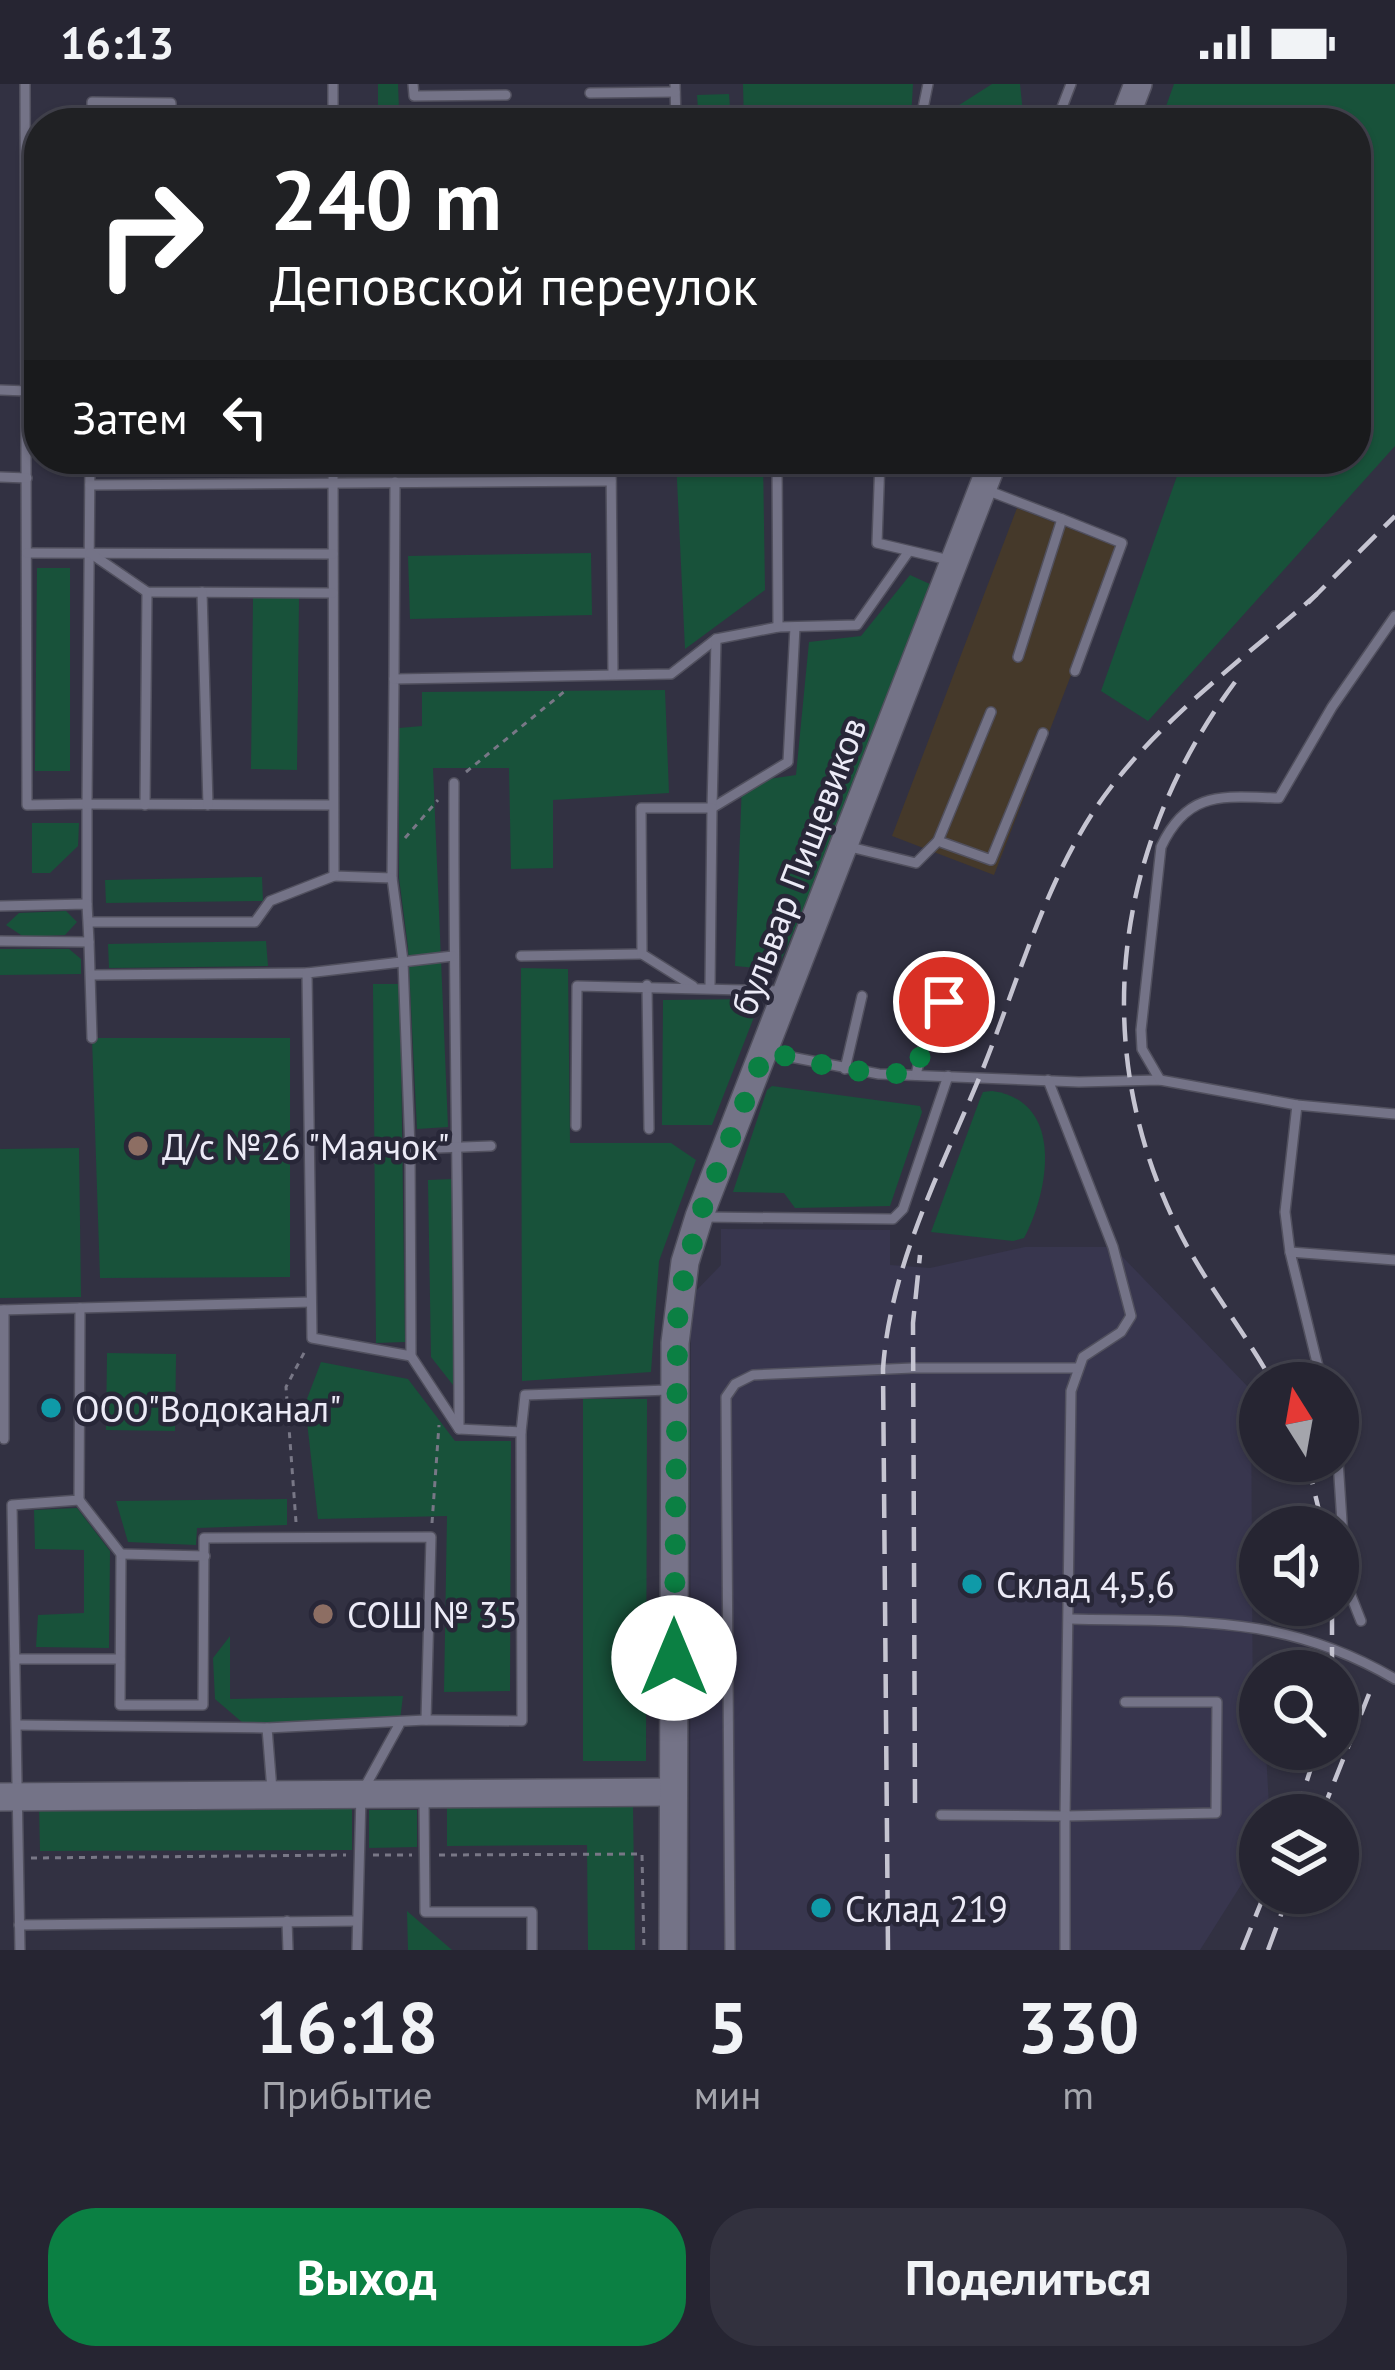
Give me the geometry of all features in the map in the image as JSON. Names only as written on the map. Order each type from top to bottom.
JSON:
[{"type":"main road","name":"бульвар Пищевиков","points":[[673,1950],[678,1302],[699,1217],[988,474]]},
{"type":"main road","points":[[7,1797],[673,1792]]},
{"type":"lane","points":[[413,84],[414,96],[506,95]]},
{"type":"lane","points":[[590,93],[675,88]]},
{"type":"lane","points":[[92,108],[92,103],[171,103],[171,108]]},
{"type":"lane","points":[[27,474],[28,805],[333,805]]},
{"type":"lane","points":[[90,474],[87,904],[92,1038]]},
{"type":"lane","points":[[333,474],[334,876]]},
{"type":"lane","points":[[611,474],[613,674]]},
{"type":"lane","points":[[777,474],[778,627]]},
{"type":"lane","points":[[879,474],[877,543],[954,562]]},
{"type":"lane","points":[[0,477],[27,478]]},
{"type":"lane","points":[[395,482],[392,878],[403,961],[411,1356],[459,1429]]},
{"type":"lane","points":[[90,484],[611,482]]},
{"type":"lane","points":[[982,488],[1122,543],[1075,671]]},
{"type":"lane","points":[[1018,657],[1062,519]]},
{"type":"lane","points":[[394,679],[671,674],[716,639],[778,627],[856,625],[909,551]]},
{"type":"lane","points":[[27,553],[333,554]]},
{"type":"lane","points":[[90,553],[147,592],[333,593]]},
{"type":"lane","points":[[146,805],[147,592]]},
{"type":"lane","points":[[202,592],[208,805]]},
{"type":"lane","points":[[1160,1080],[1142,1049],[1141,1030],[1166,836],[1181,814],[1206,800],[1279,798],[1332,707],[1395,616]]},
{"type":"lane","points":[[642,954],[641,808],[712,808],[788,762],[794,627]]},
{"type":"lane","points":[[710,987],[716,639]]},
{"type":"lane","points":[[845,845],[916,863],[938,841],[991,712]]},
{"type":"lane","points":[[938,841],[991,860],[1043,733]]},
{"type":"lane","points":[[454,783],[459,1429]]},
{"type":"lane","points":[[88,922],[255,922],[270,901],[334,876],[392,878]]},
{"type":"lane","points":[[0,906],[87,904]]},
{"type":"lane","points":[[0,940],[89,942]]},
{"type":"lane","points":[[521,956],[642,954],[692,986]]},
{"type":"lane","points":[[91,975],[307,974],[453,956]]},
{"type":"lane","points":[[307,974],[312,1338],[411,1356]]},
{"type":"lane","points":[[576,1126],[578,986],[785,992]]},
{"type":"lane","points":[[647,986],[649,1129]]},
{"type":"lane","points":[[845,1070],[862,996]]},
{"type":"lane","points":[[916,1075],[944,1002]]},
{"type":"lane","points":[[765,1051],[845,1070],[1160,1080],[1297,1105],[1395,1114]]},
{"type":"lane","points":[[699,1217],[892,1219],[902,1209],[948,1076]]},
{"type":"lane","points":[[1048,1080],[1131,1306],[1121,1332],[1092,1348],[1076,1368],[1071,1408],[1065,1950]]},
{"type":"lane","points":[[1297,1105],[1285,1212],[1317,1362]]},
{"type":"lane","points":[[410,1149],[491,1146]]},
{"type":"lane","points":[[1290,1252],[1395,1260]]},
{"type":"lane","points":[[4,1439],[2,1310],[311,1303]]},
{"type":"lane","points":[[80,1308],[79,1500],[121,1554],[119,1705],[203,1705],[204,1538],[430,1537],[426,1720]]},
{"type":"lane","points":[[730,1950],[726,1397],[735,1384],[753,1375],[913,1367],[1076,1368]]},
{"type":"lane","points":[[16,1725],[267,1728],[426,1720],[522,1721],[521,1432],[525,1395],[674,1389]]},
{"type":"lane","points":[[459,1429],[521,1432]]},
{"type":"lane","points":[[1339,1482],[1346,1583],[1361,1621]]},
{"type":"lane","points":[[20,1950],[7,1797],[16,1725],[12,1505],[79,1500]]},
{"type":"lane","points":[[121,1554],[205,1556]]},
{"type":"lane","points":[[1070,1619],[1252,1625],[1333,1649],[1395,1679]]},
{"type":"lane","points":[[15,1659],[120,1659]]},
{"type":"lane","points":[[941,1815],[1216,1813],[1217,1702],[1125,1702]]},
{"type":"lane","points":[[357,1950],[362,1794],[399,1724]]},
{"type":"lane","points":[[267,1728],[273,1795]]},
{"type":"lane","points":[[424,1794],[425,1912],[532,1912],[532,1950]]},
{"type":"lane","points":[[287,1921],[288,1950]]},
{"type":"lane","points":[[19,1925],[356,1921]]},
{"type":"path","points":[[392,853],[454,783],[588,673]]},
{"type":"path","points":[[297,1539],[286,1388],[312,1338]]},
{"type":"path","points":[[430,1537],[440,1401]]},
{"type":"shaded area","points":[[1017,508],[1120,548],[994,875],[892,836]]},
{"type":"shaded area","points":[[721,1229],[890,1230],[890,1265],[930,1268],[1025,1247],[1113,1247],[1239,1378],[1239,1482],[1252,1482],[1252,1506],[1239,1506],[1239,1626],[1252,1626],[1253,1650],[1239,1650],[1239,1770],[1267,1770],[1268,1794],[1239,1794],[1239,1888],[1200,1950],[690,1950],[691,1296],[721,1265]]},
{"type":"green space","points":[[378,84],[398,84],[399,108],[378,108]]},
{"type":"green space","points":[[743,84],[913,84],[912,108],[744,108]]},
{"type":"green space","points":[[992,84],[1020,84],[1022,108],[954,108]]},
{"type":"green space","points":[[1174,84],[1395,84],[1395,446],[1371,473],[1371,108],[1165,108]]},
{"type":"green space","points":[[729,94],[730,108],[698,108],[697,95]]},
{"type":"green space","points":[[96,474],[405,474],[96,476]]},
{"type":"green space","points":[[677,474],[763,474],[765,590],[685,649]]},
{"type":"green space","points":[[1178,474],[1370,474],[1148,721],[1101,691]]},
{"type":"green space","points":[[591,553],[592,615],[410,619],[408,556]]},
{"type":"green space","points":[[37,568],[70,568],[70,771],[35,771]]},
{"type":"green space","points":[[910,575],[932,585],[844,816],[777,970],[735,966],[742,783],[796,775],[809,642],[861,636]]},
{"type":"green space","points":[[253,597],[299,598],[297,770],[251,769]]},
{"type":"green space","points":[[665,690],[669,793],[553,800],[553,868],[511,869],[509,768],[433,768],[448,1127],[417,1129],[408,947],[399,878],[399,728],[422,726],[422,692]]},
{"type":"green space","points":[[32,823],[79,823],[78,846],[50,873],[32,873]]},
{"type":"green space","points":[[262,877],[263,901],[106,903],[105,880]]},
{"type":"green space","points":[[66,911],[77,922],[65,935],[24,937],[6,925],[19,913]]},
{"type":"green space","points":[[266,941],[268,966],[109,968],[108,944]]},
{"type":"green space","points":[[0,949],[69,949],[81,959],[81,974],[0,975]]},
{"type":"green space","points":[[521,968],[568,969],[570,1143],[671,1143],[696,1160],[659,1261],[651,1372],[522,1381]]},
{"type":"green space","points":[[373,984],[400,984],[405,1342],[376,1343]]},
{"type":"green space","points":[[761,999],[712,1125],[662,1125],[663,1000]]},
{"type":"green space","points":[[92,1038],[290,1038],[290,1277],[100,1278]]},
{"type":"green space","points":[[772,1086],[920,1106],[922,1112],[890,1206],[795,1208],[784,1193],[733,1192]]},
{"type":"green space","points":[[983,1092],[1015,1098],[1041,1130],[1044,1173],[1033,1219],[1024,1238],[1013,1241],[931,1232]]},
{"type":"green space","points":[[79,1148],[81,1297],[0,1298],[0,1149]]},
{"type":"green space","points":[[454,1179],[453,1385],[431,1357],[428,1180]]},
{"type":"green space","points":[[107,1353],[176,1354],[175,1431],[106,1430]]},
{"type":"green space","points":[[321,1362],[408,1379],[455,1441],[511,1441],[510,1691],[444,1692],[447,1516],[318,1519],[305,1404]]},
{"type":"green space","points":[[583,1399],[647,1399],[646,1761],[583,1761]]},
{"type":"green space","points":[[287,1499],[287,1525],[197,1528],[196,1545],[128,1542],[116,1501]]},
{"type":"green space","points":[[77,1508],[110,1551],[109,1648],[36,1647],[38,1615],[84,1613],[84,1550],[35,1549],[34,1510]]},
{"type":"green space","points":[[230,1636],[230,1699],[403,1696],[400,1720],[243,1723],[215,1699],[213,1658]]},
{"type":"green space","points":[[39,1805],[352,1808],[352,1850],[40,1851]]},
{"type":"green space","points":[[633,1805],[635,1950],[588,1950],[587,1845],[447,1846],[447,1807]]},
{"type":"green space","points":[[369,1810],[417,1810],[417,1847],[369,1848]]},
{"type":"green space","points":[[407,1911],[452,1950],[408,1950]]},
{"type":"railway","points":[[1308,603],[1395,516]]},
{"type":"railway","points":[[888,1950],[883,1369],[906,1256],[1036,927],[1089,819],[1158,734],[1317,594]]},
{"type":"railway","points":[[1235,682],[1194,744],[1163,810],[1140,877],[1127,946],[1124,1016],[1131,1087],[1149,1157],[1177,1227],[1260,1362]]},
{"type":"railway","points":[[915,1803],[913,1323],[920,1255]]},
{"type":"railway","points":[[1312,1482],[1318,1506]]},
{"type":"railway","points":[[1332,1626],[1332,1650]]},
{"type":"railway","points":[[1329,1794],[1369,1694]]},
{"type":"railway","points":[[1303,1794],[1310,1770]]},
{"type":"railway","points":[[1242,1950],[1257,1914]]},
{"type":"railway","points":[[1268,1950],[1281,1914]]},
{"type":"place","name":"Д/с №26 \"Маячок\"","points":[[138,1146]]},
{"type":"place","name":"ООО\"Водоканал\"","points":[[51,1408]]},
{"type":"place","name":"Склад 4,5,6","points":[[972,1584]]},
{"type":"place","name":"СОШ № 35","points":[[323,1614]]},
{"type":"place","name":"Склад 219","points":[[821,1908]]},
{"type":"route","points":[[674,1658],[678,1302],[699,1217],[765,1051],[845,1070],[916,1075],[944,1002]]}]
